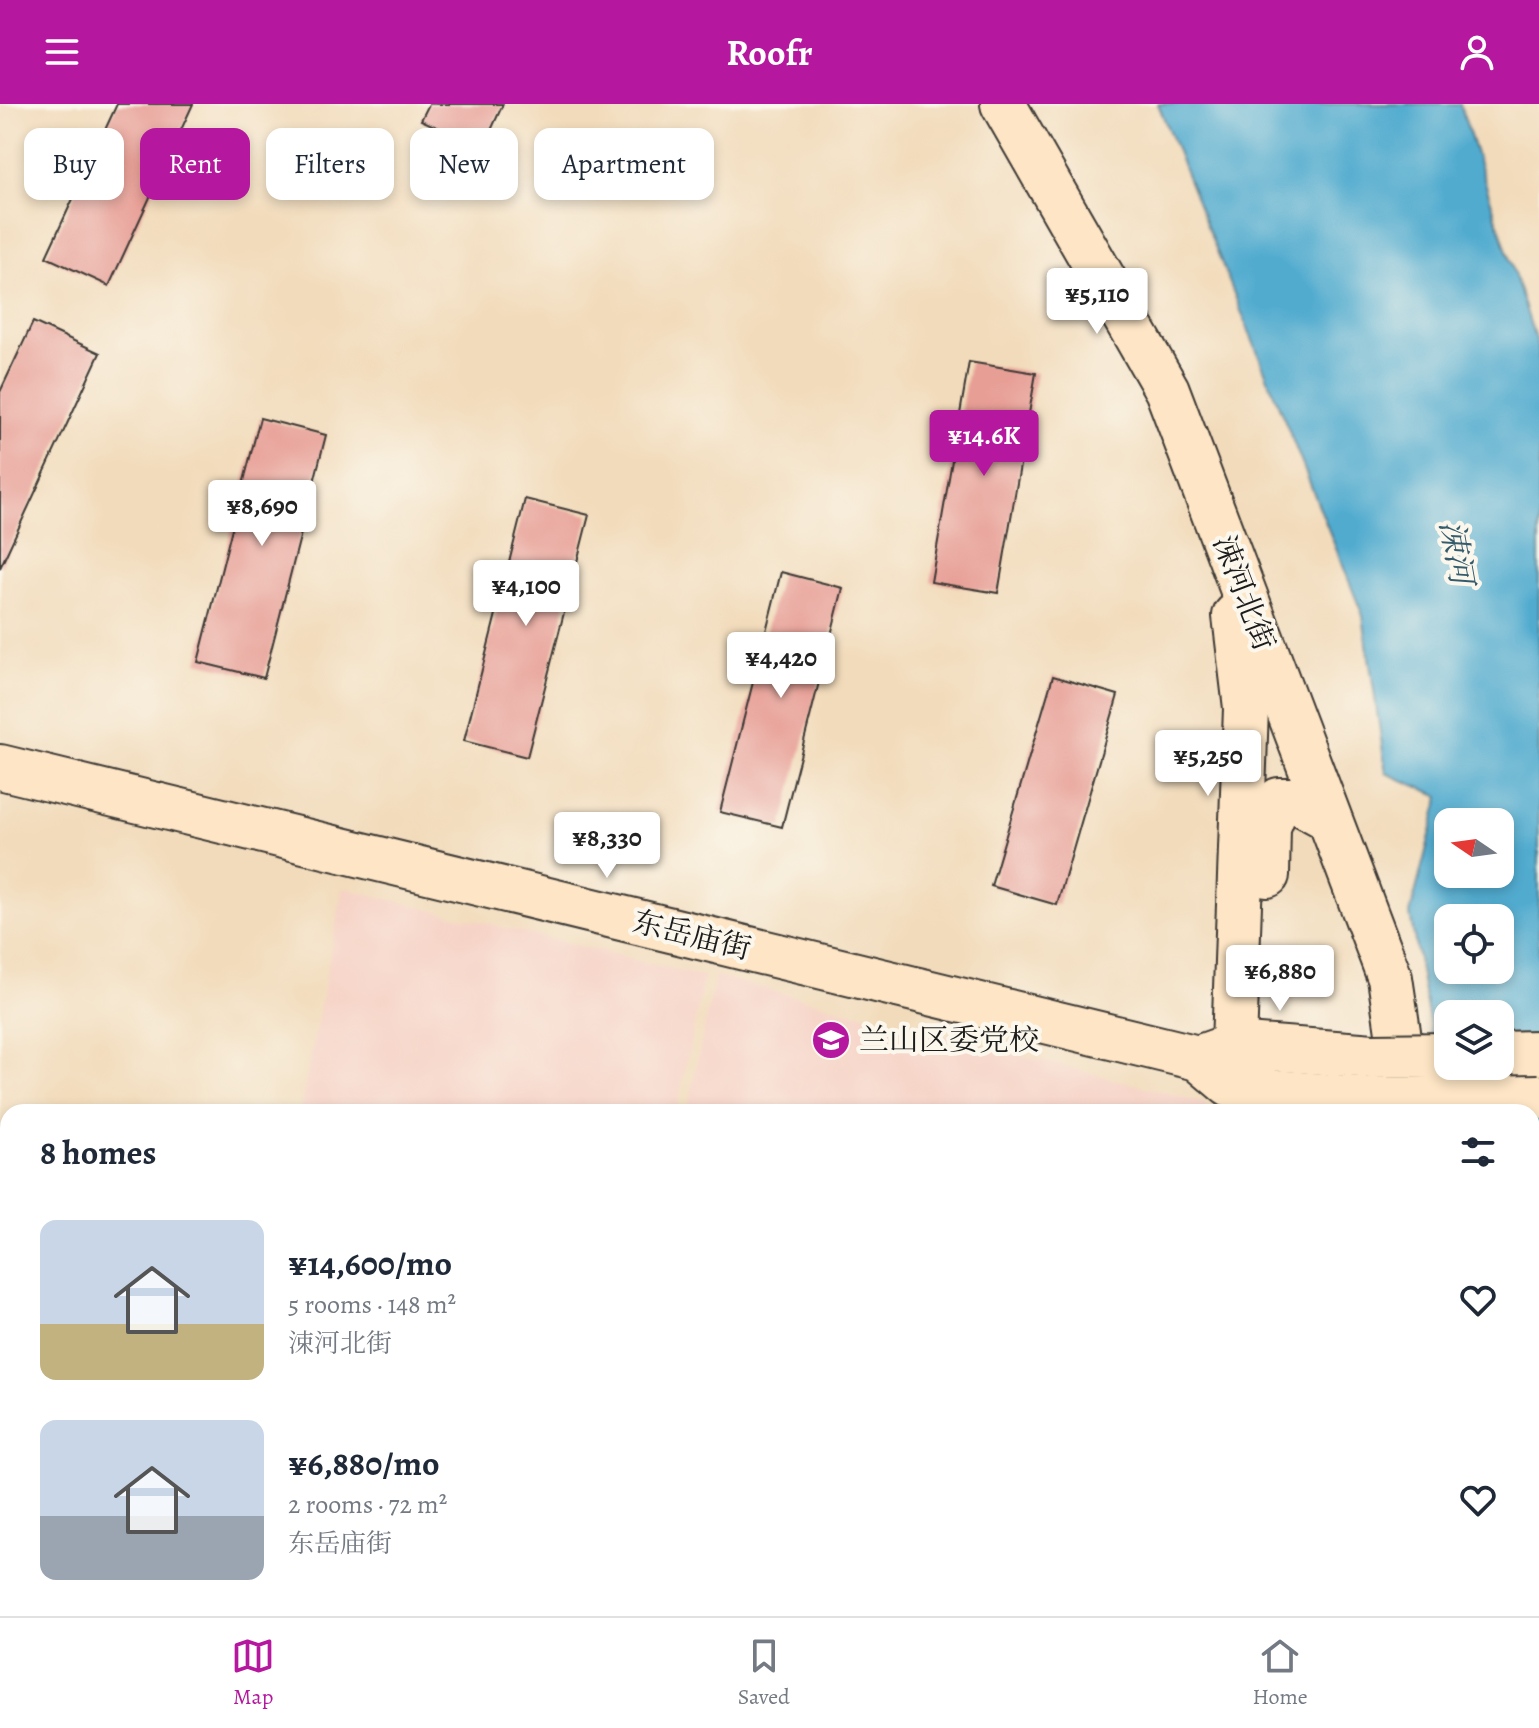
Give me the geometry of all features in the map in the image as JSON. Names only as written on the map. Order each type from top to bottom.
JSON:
[{"type":"main road","name":"涑河北街","points":[[1003,104],[1167,390],[1390,978],[1392,1104]]},
{"type":"main road","points":[[1227,550],[1246,708],[1245,1083]]},
{"type":"main road","name":"东岳庙街","points":[[0,767],[1245,1083],[1379,1104]]},
{"type":"main road","points":[[1245,1083],[1268,827],[1279,800],[1295,800],[1328,818]]},
{"type":"main road","points":[[1514,1054],[1539,1053]]},
{"type":"main road","name":"东岳庙街","points":[[1245,1083],[1373,1056],[1434,1055]]},
{"type":"main road","name":"东岳庙街","points":[[1425,1104],[1539,1097]]},
{"type":"shaded area","points":[[343,888],[704,977],[678,1104],[302,1104]]},
{"type":"shaded area","name":"兰山区委党校","points":[[715,976],[1206,1103],[1206,1104],[689,1104]]},
{"type":"water","name":"涑河","points":[[1158,104],[1460,104],[1539,351],[1539,1104],[1444,1104],[1439,1080],[1514,1080],[1514,1000],[1434,1000],[1434,1050],[1410,914],[1434,820],[1434,888],[1514,888],[1514,808],[1437,808],[1440,796],[1386,773],[1363,616]]},
{"type":"building","points":[[117,104],[193,104],[182,128],[140,128],[140,200],[149,200],[109,286],[46,257],[72,200],[124,200],[124,128],[106,128]]},
{"type":"building","points":[[429,104],[503,104],[492,128],[439,128],[421,120]]},
{"type":"building","points":[[33,322],[100,353],[0,568],[0,392]]},
{"type":"building","points":[[969,362],[1036,373],[998,593],[931,582]]},
{"type":"building","points":[[260,418],[326,435],[264,678],[198,662]]},
{"type":"building","points":[[525,499],[589,515],[527,757],[464,741]]},
{"type":"building","points":[[781,572],[843,588],[782,827],[720,812]]},
{"type":"building","points":[[1053,676],[1118,695],[1057,905],[991,886]]},
{"type":"place","name":"兰山区委党校","points":[[831,1040]]}]
